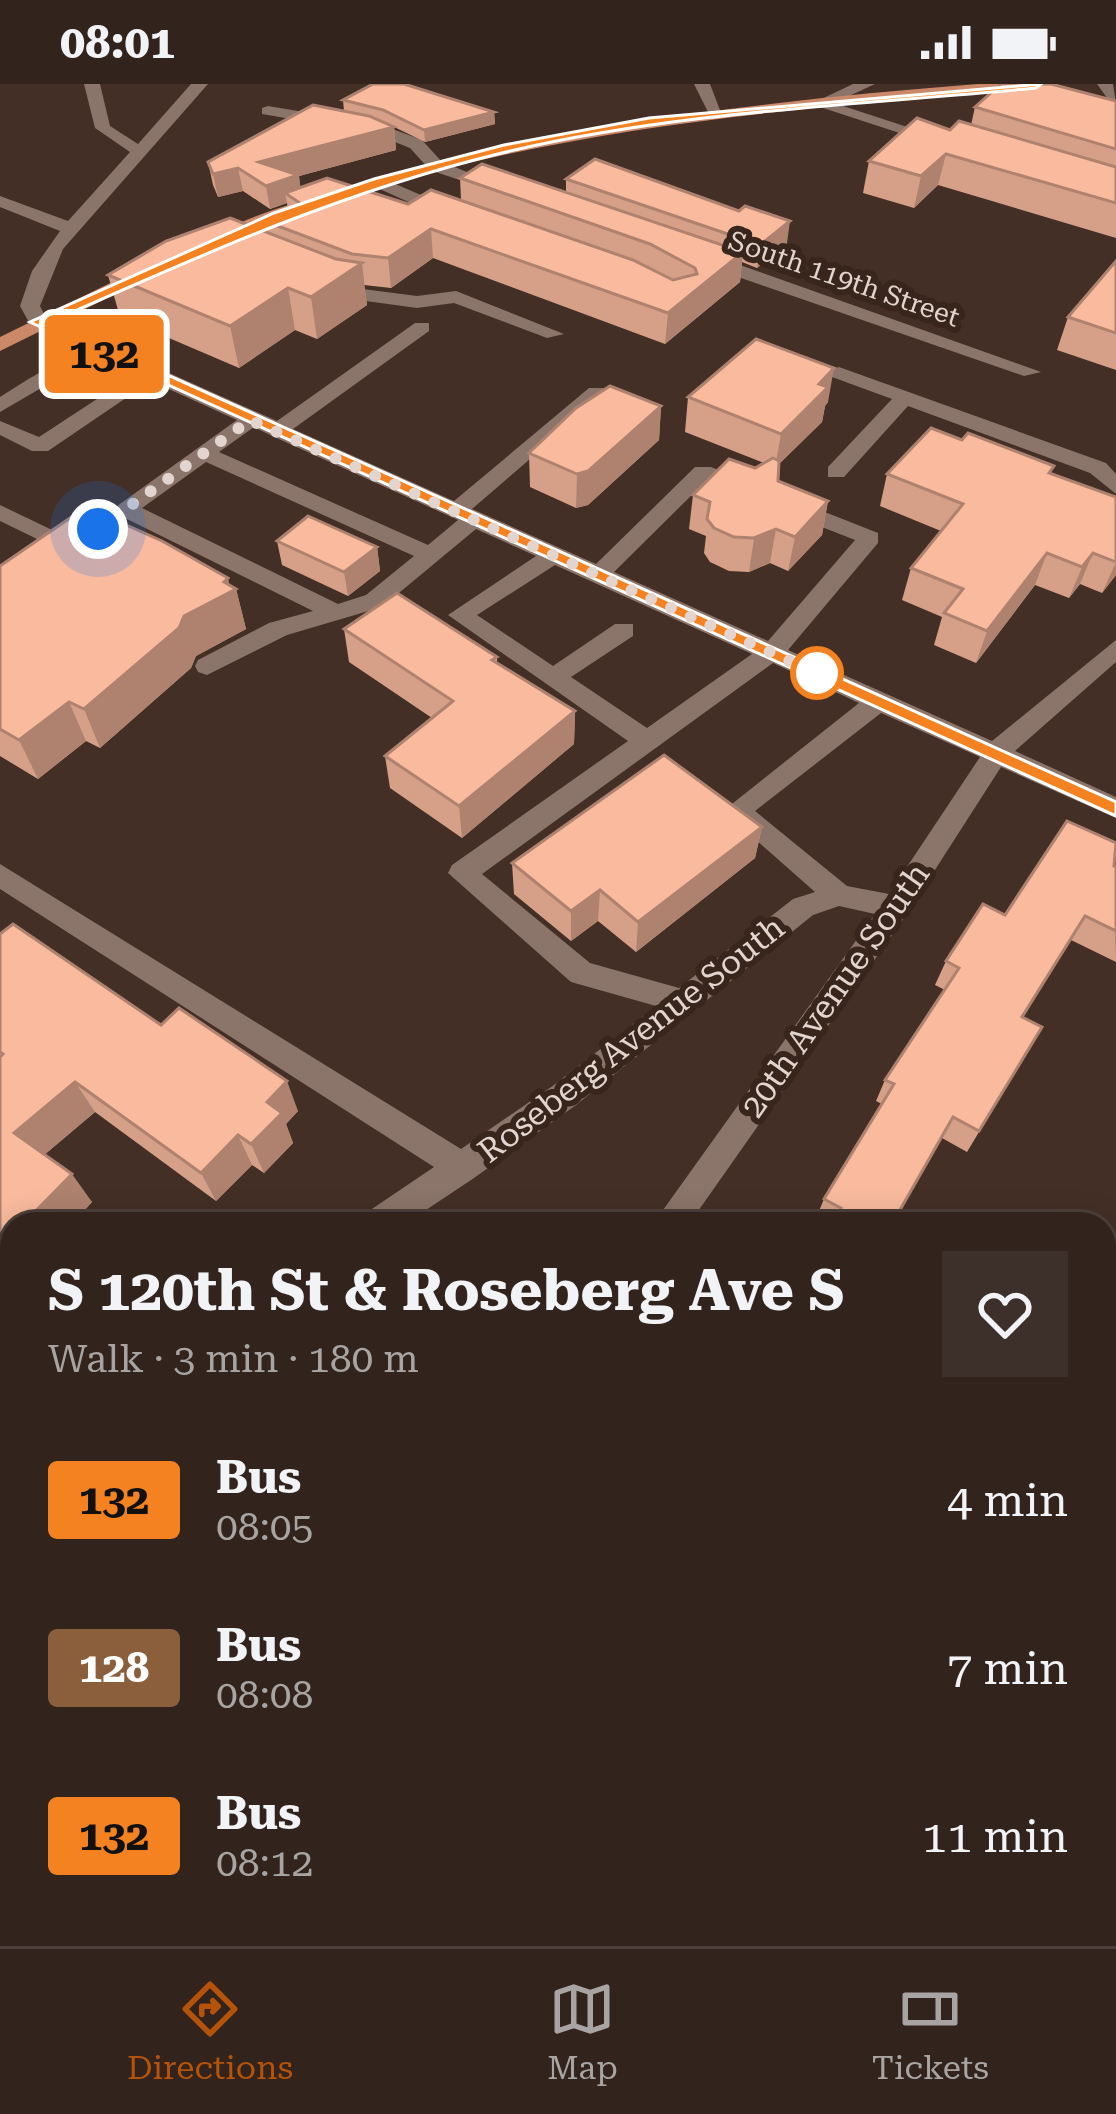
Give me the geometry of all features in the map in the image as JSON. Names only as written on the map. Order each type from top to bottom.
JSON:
[{"type":"main road","points":[[196,250],[379,182],[570,134],[931,88],[1037,84]]},
{"type":"main road","points":[[0,345],[38,322],[155,268]]},
{"type":"street","points":[[92,84],[96,118],[109,138],[141,151]]},
{"type":"street","points":[[200,84],[71,230],[41,271],[30,307],[38,322],[1116,808]]},
{"type":"street","points":[[702,84],[717,115]]},
{"type":"street","points":[[819,104],[867,84]]},
{"type":"street","points":[[1106,84],[1116,99]]},
{"type":"street","points":[[819,104],[962,147]]},
{"type":"street","points":[[268,112],[376,129],[416,144],[436,166],[528,198]]},
{"type":"street","points":[[379,182],[413,201],[474,222]]},
{"type":"street","points":[[0,201],[71,230]]},
{"type":"street","points":[[217,240],[238,249]]},
{"type":"street","name":"South 119th Street","points":[[681,251],[1031,372]]},
{"type":"street","points":[[314,278],[351,293],[395,299],[456,298],[554,334]]},
{"type":"street","points":[[277,431],[422,327]]},
{"type":"street","points":[[0,406],[54,371],[112,398]]},
{"type":"street","points":[[839,373],[1098,468],[1116,487]]},
{"type":"street","points":[[0,428],[40,446],[148,374]]},
{"type":"street","points":[[207,666],[254,639],[374,601],[431,556],[465,515],[596,392]]},
{"type":"street","points":[[836,472],[905,397]]},
{"type":"street","points":[[0,512],[62,555],[250,420]]},
{"type":"street","points":[[204,453],[431,556]]},
{"type":"street","points":[[598,574],[703,472],[752,491]]},
{"type":"street","points":[[683,1001],[581,973],[462,873],[772,652],[870,538],[783,504]]},
{"type":"street","points":[[125,509],[333,611]]},
{"type":"street","points":[[554,555],[460,615],[647,742]]},
{"type":"street","points":[[552,678],[624,630]]},
{"type":"street","points":[[997,752],[1116,649]]},
{"type":"street","points":[[880,701],[736,811],[839,895],[896,907]]},
{"type":"street","name":"20th Avenue South","points":[[679,1212],[896,907],[997,752]]},
{"type":"street","points":[[0,875],[463,1168]]},
{"type":"street","name":"Roseberg Avenue South","points":[[396,1212],[463,1168],[803,907],[839,895]]},
{"type":"building","points":[[373,84],[404,84],[494,112],[424,130],[383,110],[343,100]]},
{"type":"building","points":[[1001,84],[1051,84],[1116,101],[1116,149],[975,107]]},
{"type":"building","points":[[313,105],[369,116],[394,127],[259,162],[298,175],[266,186],[238,168],[213,174],[208,162]]},
{"type":"building","points":[[917,118],[950,130],[959,121],[1116,167],[1116,203],[946,154],[921,176],[869,161]]},
{"type":"building","points":[[595,159],[739,211],[745,206],[790,221],[760,245],[566,179]]},
{"type":"building","points":[[482,164],[743,252],[668,313],[431,229],[388,258],[352,254],[262,220],[303,205],[285,193],[327,178],[408,204],[431,190],[633,260],[673,280],[697,274],[695,268],[650,244],[460,178]]},
{"type":"building","points":[[230,218],[336,259],[362,263],[311,297],[288,288],[230,326],[108,275],[166,241]]},
{"type":"building","points":[[1116,261],[1116,333],[1068,317]]},
{"type":"building","points":[[756,339],[834,368],[819,384],[828,387],[781,434],[688,397]]},
{"type":"building","points":[[610,386],[661,406],[588,471],[577,474],[529,453],[576,408]]},
{"type":"building","points":[[931,428],[962,440],[968,433],[1054,466],[1049,473],[1116,497],[1116,562],[1093,553],[1082,567],[1047,553],[987,631],[944,613],[963,589],[911,568],[963,504],[887,474]]},
{"type":"building","points":[[773,458],[779,461],[778,481],[828,501],[795,537],[776,529],[754,538],[734,537],[714,528],[707,519],[710,502],[693,495],[729,459],[755,468]]},
{"type":"building","points":[[86,507],[162,541],[228,578],[224,582],[236,589],[184,616],[179,628],[84,709],[69,702],[19,740],[0,729],[0,566]]},
{"type":"building","points":[[308,516],[377,547],[344,572],[277,541]]},
{"type":"building","points":[[397,593],[575,711],[459,806],[385,756],[453,701],[344,629]]},
{"type":"building","points":[[664,755],[762,827],[638,922],[600,890],[571,911],[512,863]]},
{"type":"building","points":[[1067,821],[1116,843],[1116,931],[1085,916],[1022,1017],[1042,1027],[979,1131],[953,1117],[899,1212],[839,1212],[841,1208],[824,1199],[894,1084],[885,1080],[959,968],[946,961],[983,904],[1005,915]]},
{"type":"building","points":[[13,924],[161,1025],[179,1008],[287,1081],[267,1102],[282,1113],[251,1144],[238,1135],[201,1173],[75,1082],[14,1133],[72,1174],[35,1212],[0,1212],[0,934]]},
{"type":"bus line","name":"132","points":[[1036,84],[649,122],[504,148],[379,182],[240,230],[38,322],[1116,808]]},
{"type":"route","points":[[98,529],[250,420],[817,673]]}]
